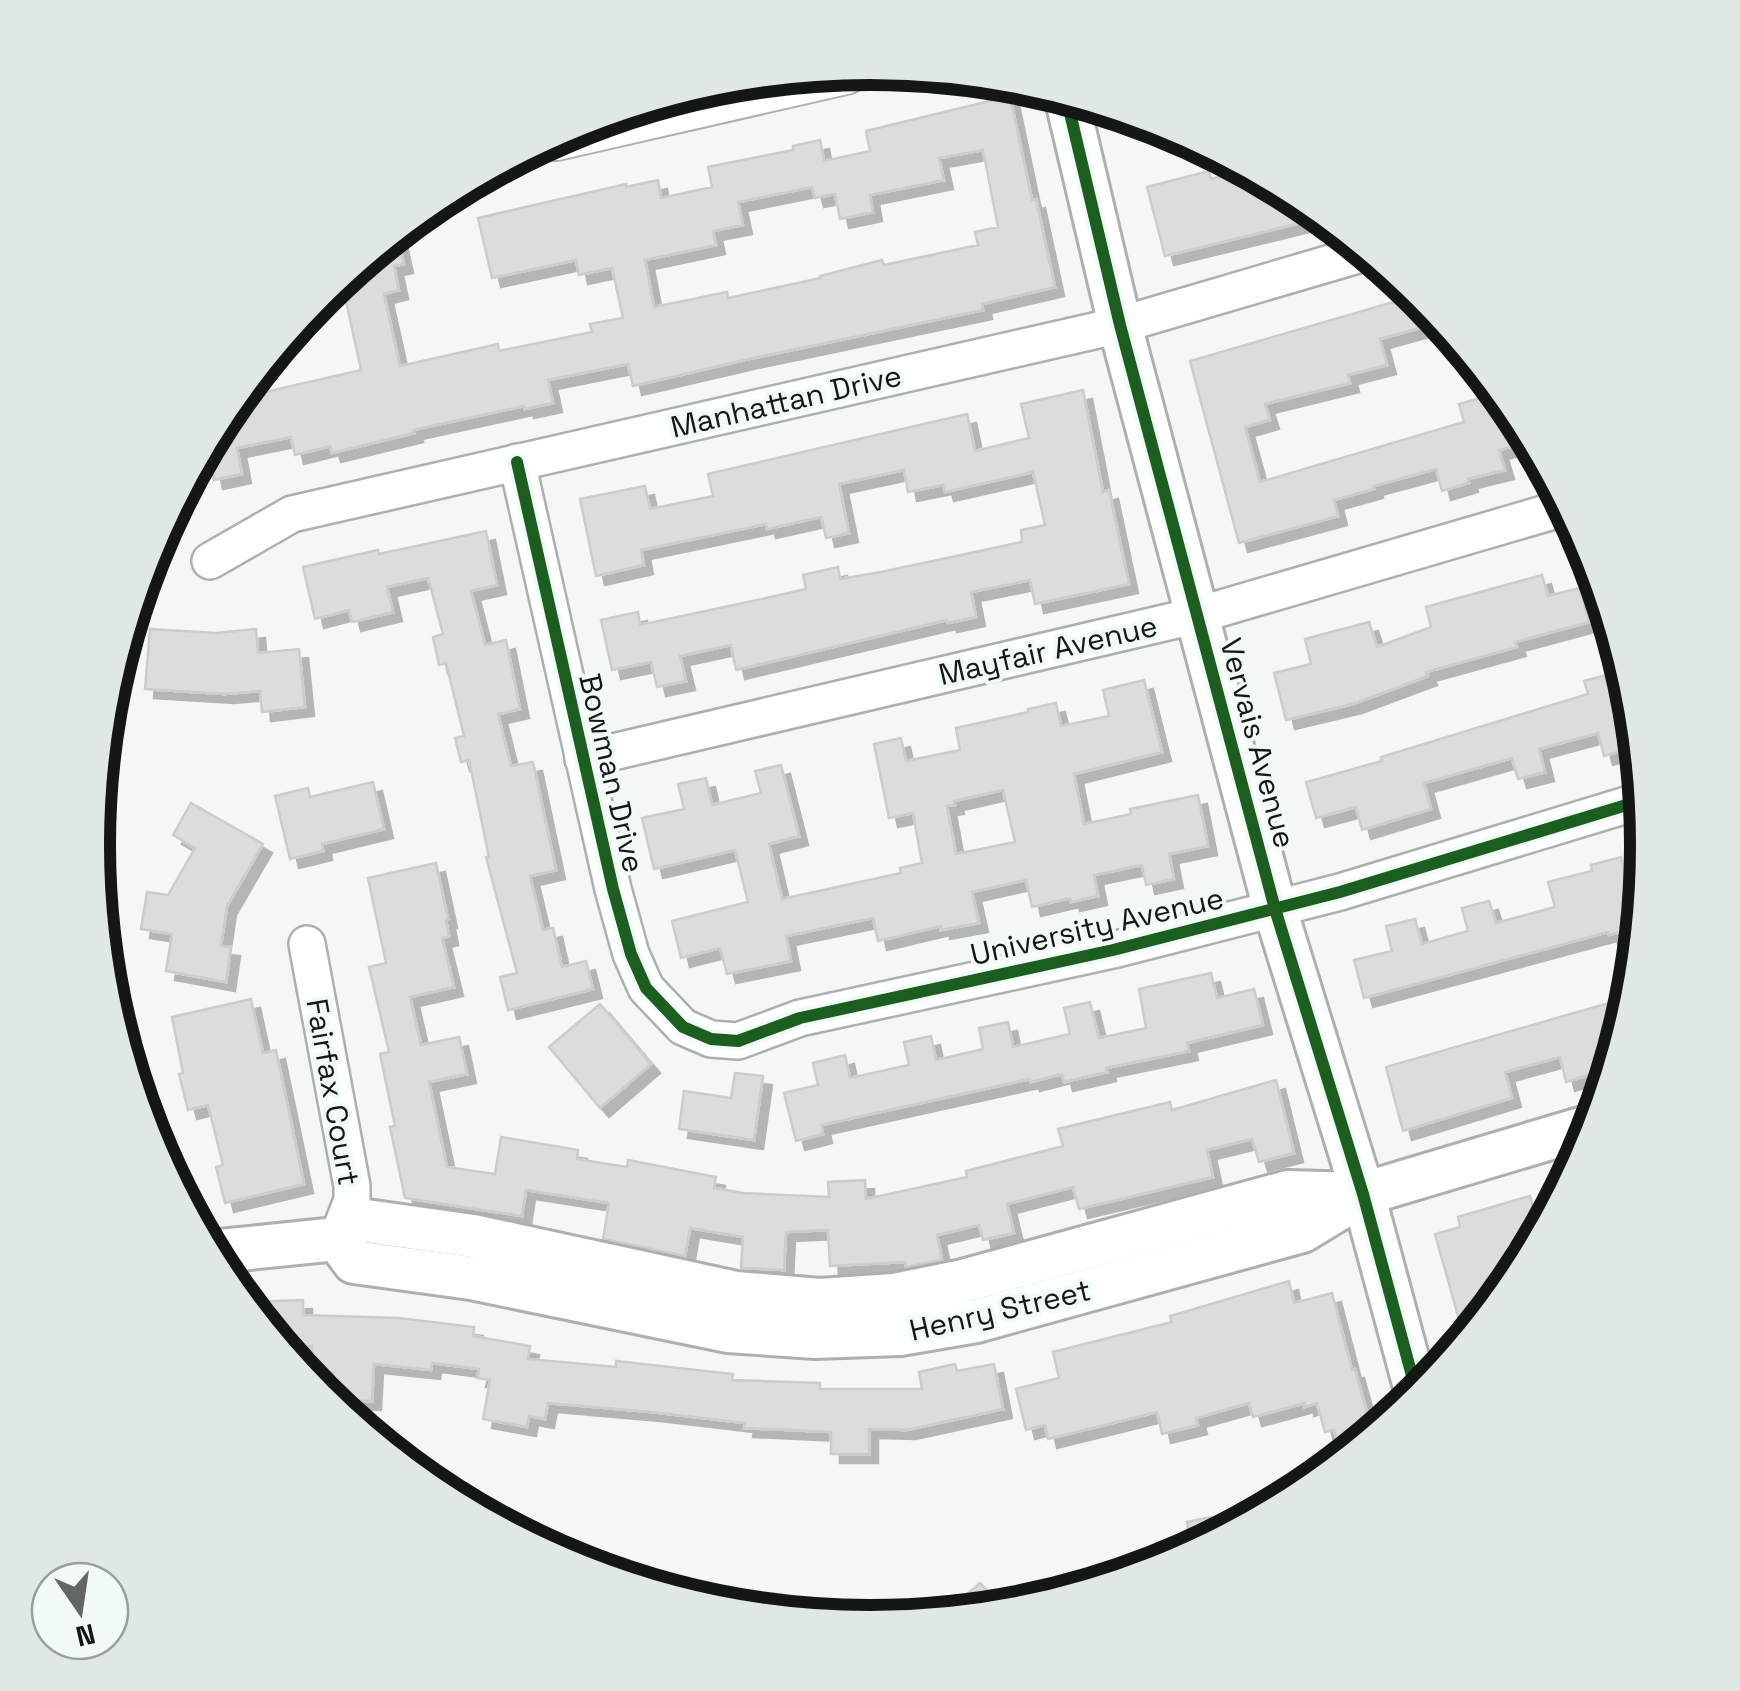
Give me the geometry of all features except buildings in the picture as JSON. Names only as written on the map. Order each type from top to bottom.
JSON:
[{"type":"street","name":"Vervais Avenue","points":[[1070,112],[1120,325],[1275,909],[1363,1194],[1413,1378]]},
{"type":"street","name":"Manhattan Drive","points":[[210,560],[292,514],[1120,325],[1351,257]]},
{"type":"street","name":"Bowman Drive","points":[[517,462],[582,759],[631,954],[646,988],[683,1026],[711,1039],[733,1041]]},
{"type":"street","name":"Mayfair Avenue","points":[[582,759],[1198,614],[1553,510]]},
{"type":"street","name":"University Avenue","points":[[733,1041],[800,1018],[1114,950],[1340,892],[1629,804]]},
{"type":"street","name":"Fairfax Court","points":[[307,944],[352,1186],[352,1200],[338,1239]]},
{"type":"street","name":"Henry Street","points":[[227,1250],[338,1239],[359,1220],[473,1236],[736,1293],[820,1300],[894,1294],[963,1281],[1288,1192],[1363,1194],[1574,1133]]},
{"type":"cycle path","points":[[1070,112],[1120,325],[1275,909],[1363,1194],[1413,1378]]},
{"type":"cycle path","points":[[517,462],[631,954],[646,988],[683,1027],[711,1039],[738,1041],[800,1018],[1113,950],[1340,892],[1629,804]]}]
